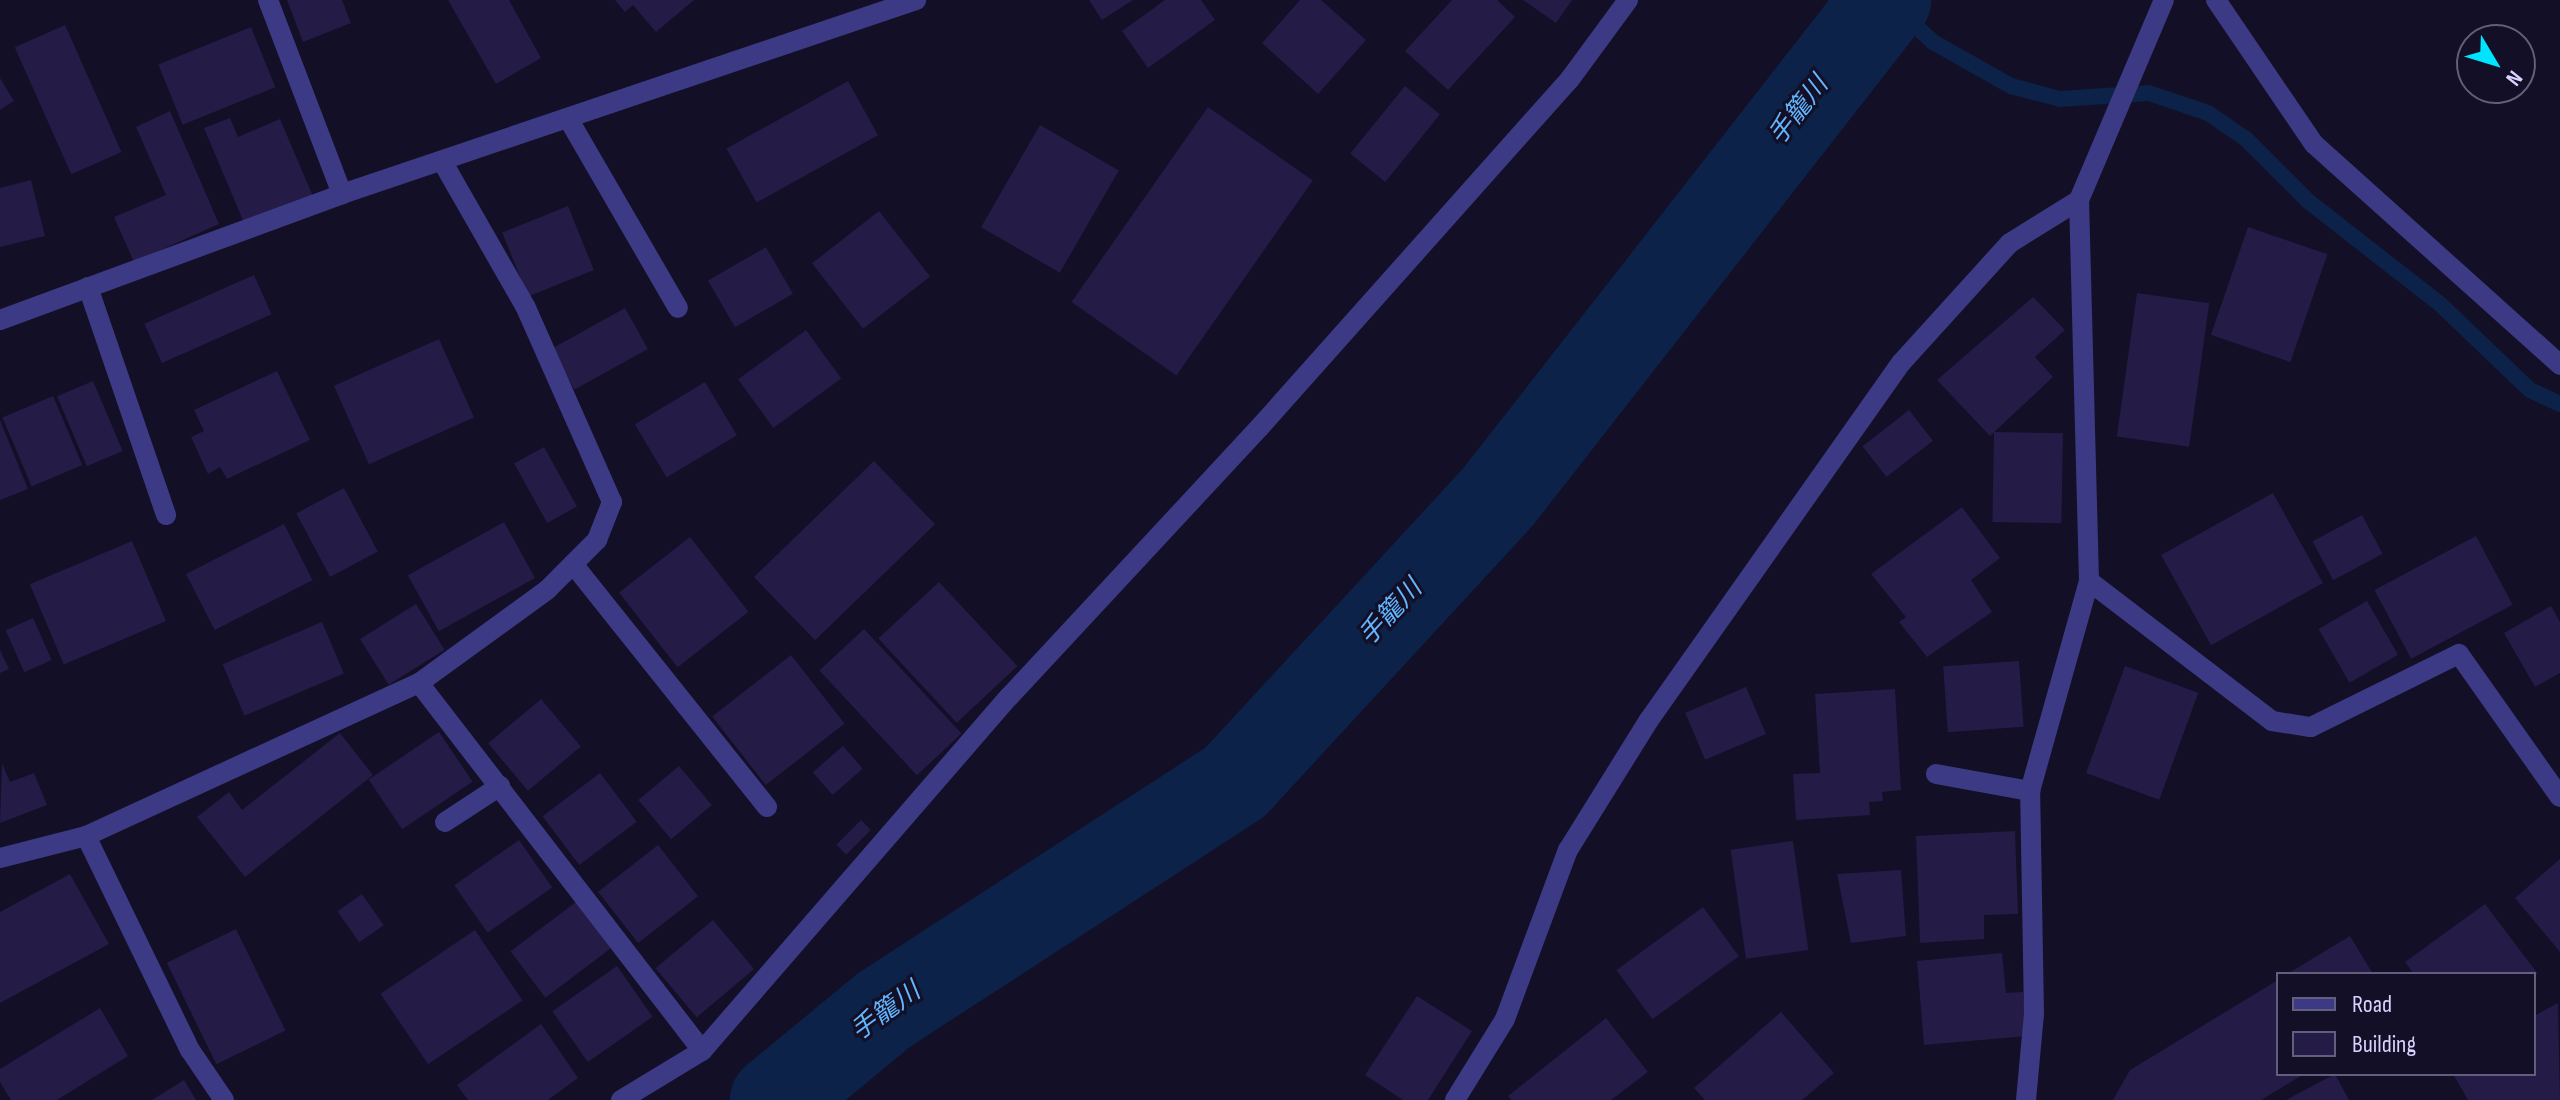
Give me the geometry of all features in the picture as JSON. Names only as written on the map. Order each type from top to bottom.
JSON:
[{"type":"street","points":[[268,0],[342,194]]},
{"type":"street","points":[[0,320],[342,194],[569,120],[916,0]]},
{"type":"street","points":[[621,1100],[702,1051],[1009,697],[1259,428],[1570,79],[1628,0]]},
{"type":"street","points":[[2026,1100],[2034,1014],[2030,791],[2089,581],[2079,200],[2164,0]]},
{"type":"street","points":[[2216,0],[2314,144],[2560,365]]},
{"type":"street","points":[[569,120],[678,308]]},
{"type":"street","points":[[0,858],[86,836],[419,683],[547,590],[597,540],[612,502],[525,306],[442,161]]},
{"type":"street","points":[[1455,1100],[1505,1019],[1568,850],[1649,720],[1901,363],[2010,243],[2079,200]]},
{"type":"street","points":[[88,287],[166,515]]},
{"type":"street","points":[[573,564],[767,807]]},
{"type":"street","points":[[2089,581],[2272,721],[2311,727],[2459,654],[2560,797]]},
{"type":"street","points":[[419,683],[702,1051]]},
{"type":"street","points":[[1936,774],[2030,791]]},
{"type":"street","points":[[445,822],[500,786]]},
{"type":"street","points":[[86,836],[190,1050],[224,1100]]},
{"type":"building","points":[[287,0],[342,0],[351,23],[303,42]]},
{"type":"building","points":[[448,0],[509,0],[541,58],[496,84]]},
{"type":"building","points":[[615,0],[694,0],[656,32],[633,5],[625,12]]},
{"type":"building","points":[[1089,0],[1133,0],[1102,20]]},
{"type":"building","points":[[1165,0],[1201,0],[1215,20],[1148,68],[1122,31]]},
{"type":"building","points":[[1300,0],[1321,0],[1366,40],[1318,94],[1262,43]]},
{"type":"building","points":[[1452,0],[1497,0],[1515,17],[1448,90],[1405,51]]},
{"type":"building","points":[[1523,0],[1572,0],[1556,23]]},
{"type":"building","points":[[65,25],[122,152],[71,174],[15,47]]},
{"type":"building","points":[[251,27],[275,87],[183,125],[158,64]]},
{"type":"building","points":[[0,78],[14,101],[0,110]]},
{"type":"building","points":[[848,81],[878,135],[756,203],[726,148]]},
{"type":"building","points":[[1405,86],[1440,114],[1385,182],[1350,154]]},
{"type":"building","points":[[1208,107],[1313,180],[1176,375],[1071,302]]},
{"type":"building","points":[[170,111],[219,224],[134,262],[114,217],[166,195],[136,127]]},
{"type":"building","points":[[230,118],[238,137],[280,119],[315,201],[247,230],[204,128]]},
{"type":"building","points":[[1040,125],[1119,170],[1060,273],[981,227]]},
{"type":"building","points":[[31,180],[45,236],[0,247],[0,188]]},
{"type":"building","points":[[568,206],[594,270],[528,297],[502,233]]},
{"type":"building","points":[[879,211],[930,276],[863,329],[812,263]]},
{"type":"building","points":[[2248,227],[2327,254],[2290,362],[2211,335]]},
{"type":"building","points":[[766,247],[793,294],[735,327],[708,280]]},
{"type":"building","points":[[254,275],[271,314],[162,363],[144,324]]},
{"type":"building","points":[[2137,293],[2209,303],[2189,447],[2117,437]]},
{"type":"building","points":[[2033,297],[2065,330],[2035,357],[2053,377],[1990,436],[1937,380]]},
{"type":"building","points":[[625,308],[648,349],[574,390],[552,349]]},
{"type":"building","points":[[806,330],[841,379],[773,428],[738,379]]},
{"type":"building","points":[[439,339],[474,418],[369,464],[334,386]]},
{"type":"building","points":[[277,371],[310,440],[227,479],[220,467],[208,474],[191,437],[204,431],[194,410]]},
{"type":"building","points":[[93,381],[123,451],[87,466],[57,396]]},
{"type":"building","points":[[705,382],[737,435],[667,477],[635,424]]},
{"type":"building","points":[[53,396],[82,465],[32,487],[2,417]]},
{"type":"building","points":[[1909,410],[1933,441],[1887,477],[1863,446]]},
{"type":"building","points":[[0,420],[28,489],[0,500]]},
{"type":"building","points":[[1994,432],[2063,433],[2061,523],[1992,522]]},
{"type":"building","points":[[544,447],[577,506],[547,523],[514,463]]},
{"type":"building","points":[[874,461],[935,524],[815,640],[754,577]]},
{"type":"building","points":[[344,488],[378,552],[330,577],[296,513]]},
{"type":"building","points":[[2273,493],[2323,583],[2211,645],[2161,555]]},
{"type":"building","points":[[1962,507],[2000,558],[1971,580],[1992,612],[1927,657],[1899,622],[1906,617],[1871,574]]},
{"type":"building","points":[[2362,515],[2383,554],[2333,580],[2313,541]]},
{"type":"building","points":[[504,522],[535,578],[439,631],[408,575]]},
{"type":"building","points":[[284,524],[313,580],[215,630],[186,574]]},
{"type":"building","points":[[2476,536],[2513,605],[2411,659],[2374,590]]},
{"type":"building","points":[[690,537],[748,612],[678,667],[619,592]]},
{"type":"building","points":[[132,541],[166,621],[64,664],[30,584]]},
{"type":"building","points":[[939,582],[1017,666],[957,723],[878,639]]},
{"type":"building","points":[[2367,601],[2398,655],[2350,683],[2319,629]]},
{"type":"building","points":[[416,604],[445,650],[389,685],[360,639]]},
{"type":"building","points":[[2551,606],[2560,622],[2560,673],[2535,687],[2504,633]]},
{"type":"building","points":[[33,618],[52,660],[24,672],[6,630]]},
{"type":"building","points":[[322,622],[344,674],[244,716],[223,664]]},
{"type":"building","points":[[864,629],[962,734],[917,775],[819,671]]},
{"type":"building","points":[[0,650],[9,669],[0,673]]},
{"type":"building","points":[[791,655],[845,724],[766,785],[712,717]]},
{"type":"building","points":[[2019,661],[2024,727],[1948,732],[1943,666]]},
{"type":"building","points":[[2125,666],[2198,693],[2159,800],[2086,773]]},
{"type":"building","points":[[1746,687],[1766,734],[1705,760],[1685,713]]},
{"type":"building","points":[[1895,689],[1901,790],[1882,792],[1883,801],[1869,802],[1870,815],[1796,820],[1793,774],[1820,773],[1815,694]]},
{"type":"building","points":[[541,699],[581,746],[528,791],[488,743]]},
{"type":"building","points":[[439,732],[473,782],[402,829],[369,780]]},
{"type":"building","points":[[340,733],[373,775],[245,877],[197,817],[229,792],[242,810]]},
{"type":"building","points":[[843,746],[863,769],[832,795],[813,772]]},
{"type":"building","points":[[2,763],[10,782],[34,773],[47,805],[0,823]]},
{"type":"building","points":[[679,766],[712,805],[671,839],[638,800]]},
{"type":"building","points":[[600,773],[637,822],[579,865],[542,816]]},
{"type":"building","points":[[861,820],[871,830],[846,855],[836,845]]},
{"type":"building","points":[[2015,831],[2018,914],[1984,915],[1984,939],[1920,943],[1916,836]]},
{"type":"building","points":[[519,840],[552,888],[488,933],[454,885]]},
{"type":"building","points":[[1793,841],[1808,950],[1746,959],[1731,850]]},
{"type":"building","points":[[658,845],[698,896],[638,943],[598,892]]},
{"type":"building","points":[[2560,859],[2560,952],[2515,898]]},
{"type":"building","points":[[1901,870],[1906,936],[1851,943],[1837,874]]},
{"type":"building","points":[[70,874],[109,944],[0,1003],[0,912]]},
{"type":"building","points":[[362,894],[384,925],[359,942],[337,911]]},
{"type":"building","points":[[576,902],[611,948],[545,998],[511,951]]},
{"type":"building","points":[[2485,904],[2538,974],[2412,972],[2405,962]]},
{"type":"building","points":[[1703,907],[1739,956],[1652,1019],[1616,970]]},
{"type":"building","points":[[713,920],[754,969],[697,1017],[656,968]]},
{"type":"building","points":[[236,929],[286,1031],[216,1064],[167,963]]},
{"type":"building","points":[[475,930],[523,1000],[428,1064],[380,994]]},
{"type":"building","points":[[2350,936],[2372,972],[2290,972]]},
{"type":"building","points":[[2002,953],[2006,993],[2023,992],[2027,1036],[1924,1045],[1917,961]]},
{"type":"building","points":[[617,966],[653,1017],[588,1062],[552,1011]]},
{"type":"building","points":[[2276,981],[2276,1076],[2301,1076],[2261,1100],[2113,1100],[2130,1070]]},
{"type":"building","points":[[1417,996],[1472,1031],[1428,1100],[1403,1100],[1365,1075]]},
{"type":"building","points":[[2558,1003],[2560,1100],[2468,1100],[2454,1076],[2536,1076],[2536,1015]]},
{"type":"building","points":[[100,1008],[128,1056],[57,1100],[11,1100],[0,1082],[0,1069]]},
{"type":"building","points":[[1781,1012],[1834,1073],[1802,1100],[1705,1100],[1694,1088]]},
{"type":"building","points":[[1606,1018],[1648,1072],[1611,1100],[1511,1100],[1508,1096]]},
{"type":"building","points":[[541,1024],[578,1078],[548,1100],[468,1100],[457,1085]]},
{"type":"building","points":[[2336,1076],[2349,1100],[2286,1100]]},
{"type":"building","points":[[184,1080],[196,1100],[152,1100]]},
{"type":"waterway","name":"手籠川","points":[[775,1100],[884,1010],[1235,782],[1498,497],[1886,0]]},
{"type":"waterway","points":[[1888,0],[1933,42],[2011,86],[2060,99],[2149,93],[2208,113],[2246,139],[2308,201],[2440,304],[2530,390],[2560,404]]}]
